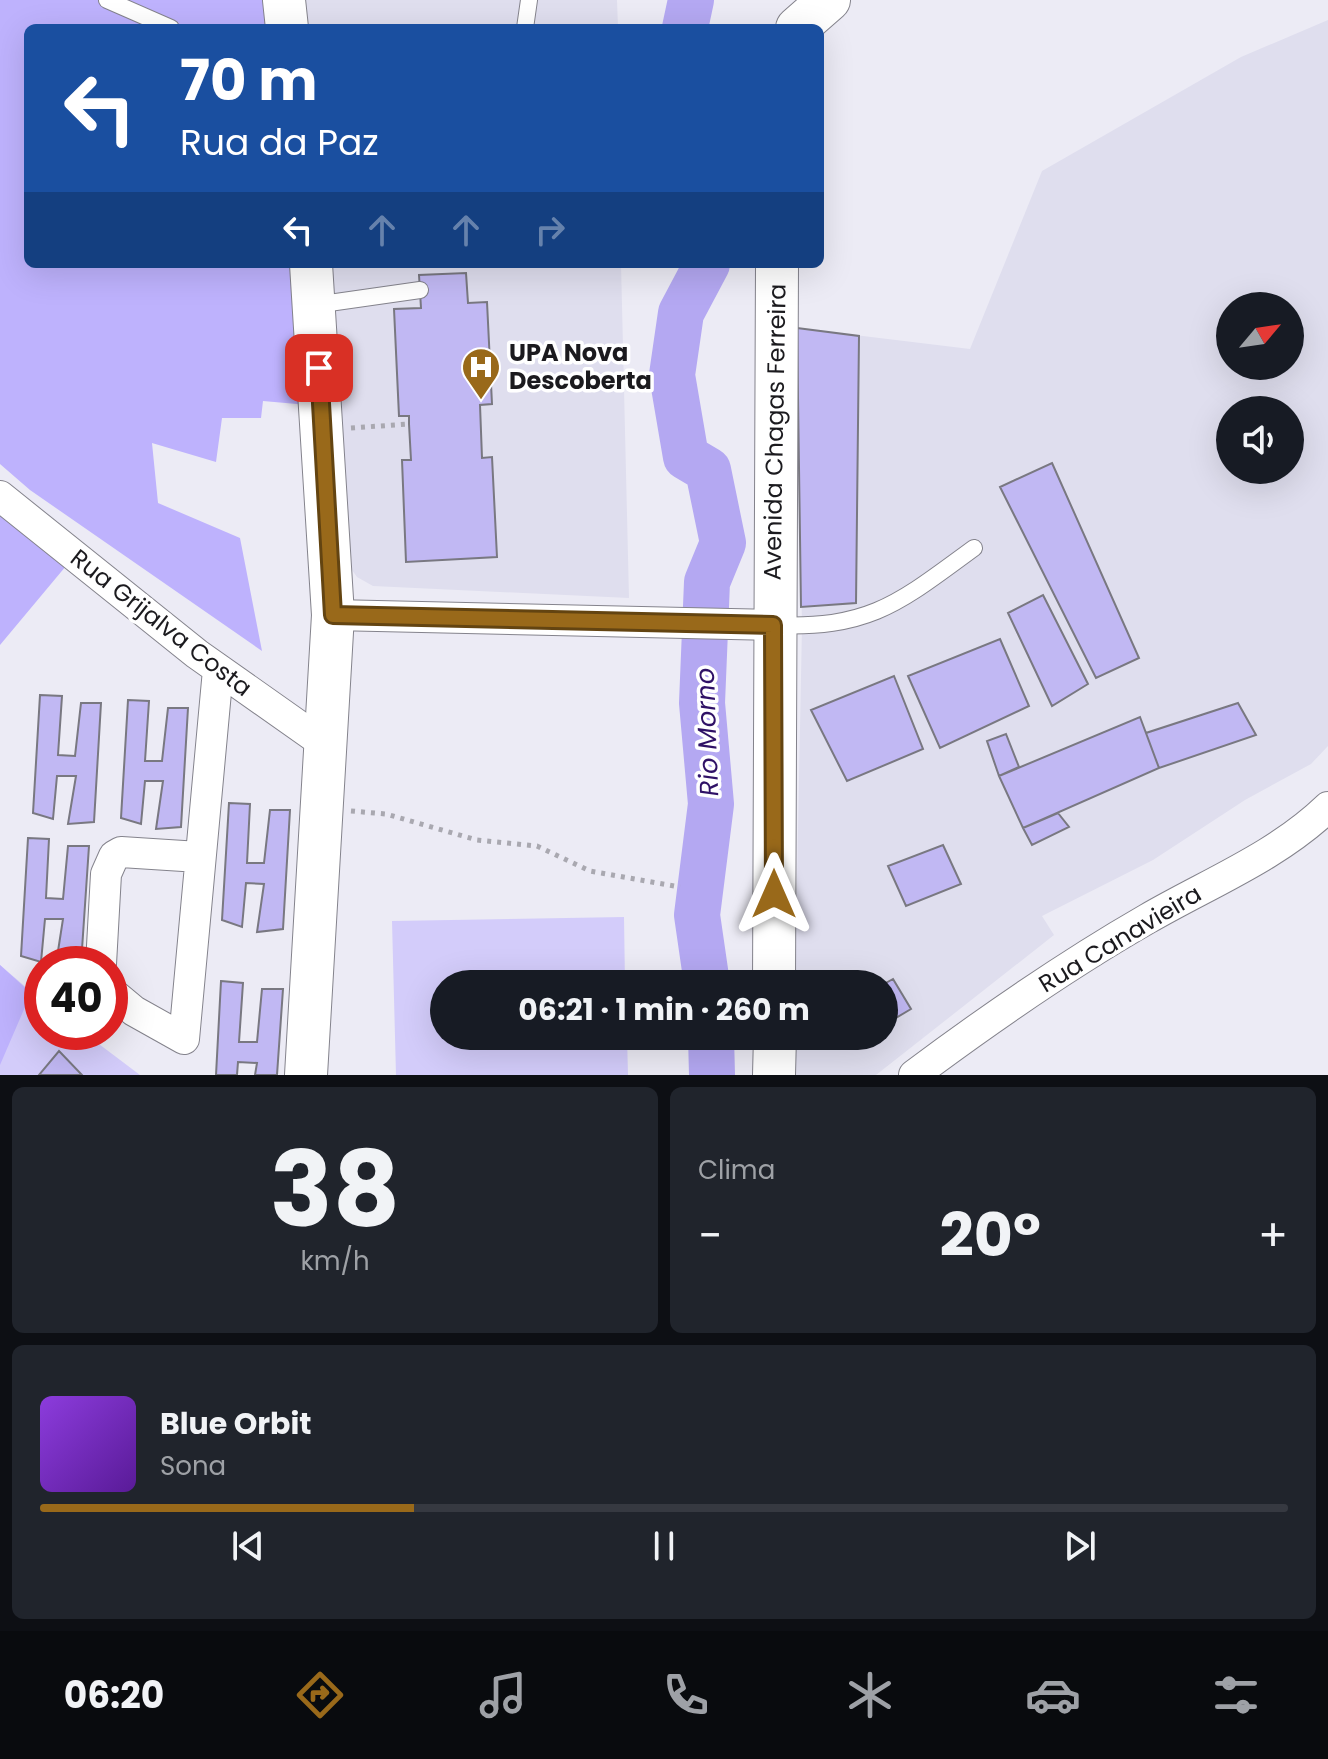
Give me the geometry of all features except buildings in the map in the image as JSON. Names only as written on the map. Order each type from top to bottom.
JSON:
[{"type":"main road","points":[[802,24],[829,0]]},
{"type":"main road","points":[[306,1075],[333,615],[311,268]]},
{"type":"main road","name":"Avenida Chagas Ferreira","points":[[774,970],[762,625],[777,268]]},
{"type":"main road","points":[[774,1075],[775,1050]]},
{"type":"street","name":"Rua Grijalva Costa","points":[[0,496],[218,670],[326,745]]},
{"type":"street","points":[[333,615],[762,625]]},
{"type":"street","points":[[128,1006],[184,1039],[218,670]]},
{"type":"street","name":"Rua Canavieira","points":[[914,1075],[1024,997],[1148,918],[1233,874],[1309,826],[1328,807]]},
{"type":"street","points":[[102,946],[106,874],[114,856],[121,852],[199,857]]},
{"type":"lane","points":[[107,0],[162,24]]},
{"type":"lane","points":[[526,24],[529,0]]},
{"type":"lane","points":[[315,305],[420,290]]},
{"type":"lane","points":[[762,625],[839,625],[875,613],[909,595],[974,548]]},
{"type":"path","points":[[323,430],[409,424]]},
{"type":"path","points":[[323,808],[386,814],[477,840],[537,846],[590,871],[680,887]]},
{"type":"shaded area","points":[[0,0],[275,0],[278,24],[24,24],[24,268],[297,268],[308,405],[263,401],[261,418],[222,418],[216,462],[152,443],[158,503],[240,538],[262,651],[30,490],[0,464]]},
{"type":"shaded area","points":[[301,0],[617,0],[618,24],[304,24]]},
{"type":"shaded area","points":[[1328,20],[1328,746],[1311,764],[1245,800],[1153,860],[1042,916],[1054,935],[876,1075],[793,1075],[794,1050],[898,1050],[898,970],[795,970],[802,626],[797,328],[970,349],[1042,171],[1241,57]]},
{"type":"shaded area","name":"UPA Nova Descoberta","points":[[329,268],[621,268],[629,598],[373,586],[357,577],[352,570]]},
{"type":"shaded area","points":[[0,514],[66,566],[0,645]]},
{"type":"shaded area","points":[[624,917],[625,970],[430,970],[430,1050],[627,1050],[628,1075],[396,1075],[392,921]]},
{"type":"shaded area","points":[[0,965],[24,986],[24,1050],[107,1050],[140,1075],[0,1075]]},
{"type":"shaded area","points":[[0,965],[24,987],[24,1009],[0,1065]]},
{"type":"waterway","name":"Rio Morno","points":[[686,24],[691,0]]},
{"type":"waterway","name":"Rio Morno","points":[[705,268],[681,313],[672,375],[686,457],[708,470],[723,543],[707,582],[702,703],[711,804],[697,915],[705,970]]},
{"type":"waterway","name":"Rio Morno","points":[[711,1050],[712,1075]]},
{"type":"place","name":"UPA Nova Descoberta","points":[[481,401]]},
{"type":"route","points":[[319,368],[333,615],[773,625],[774,894]]}]
